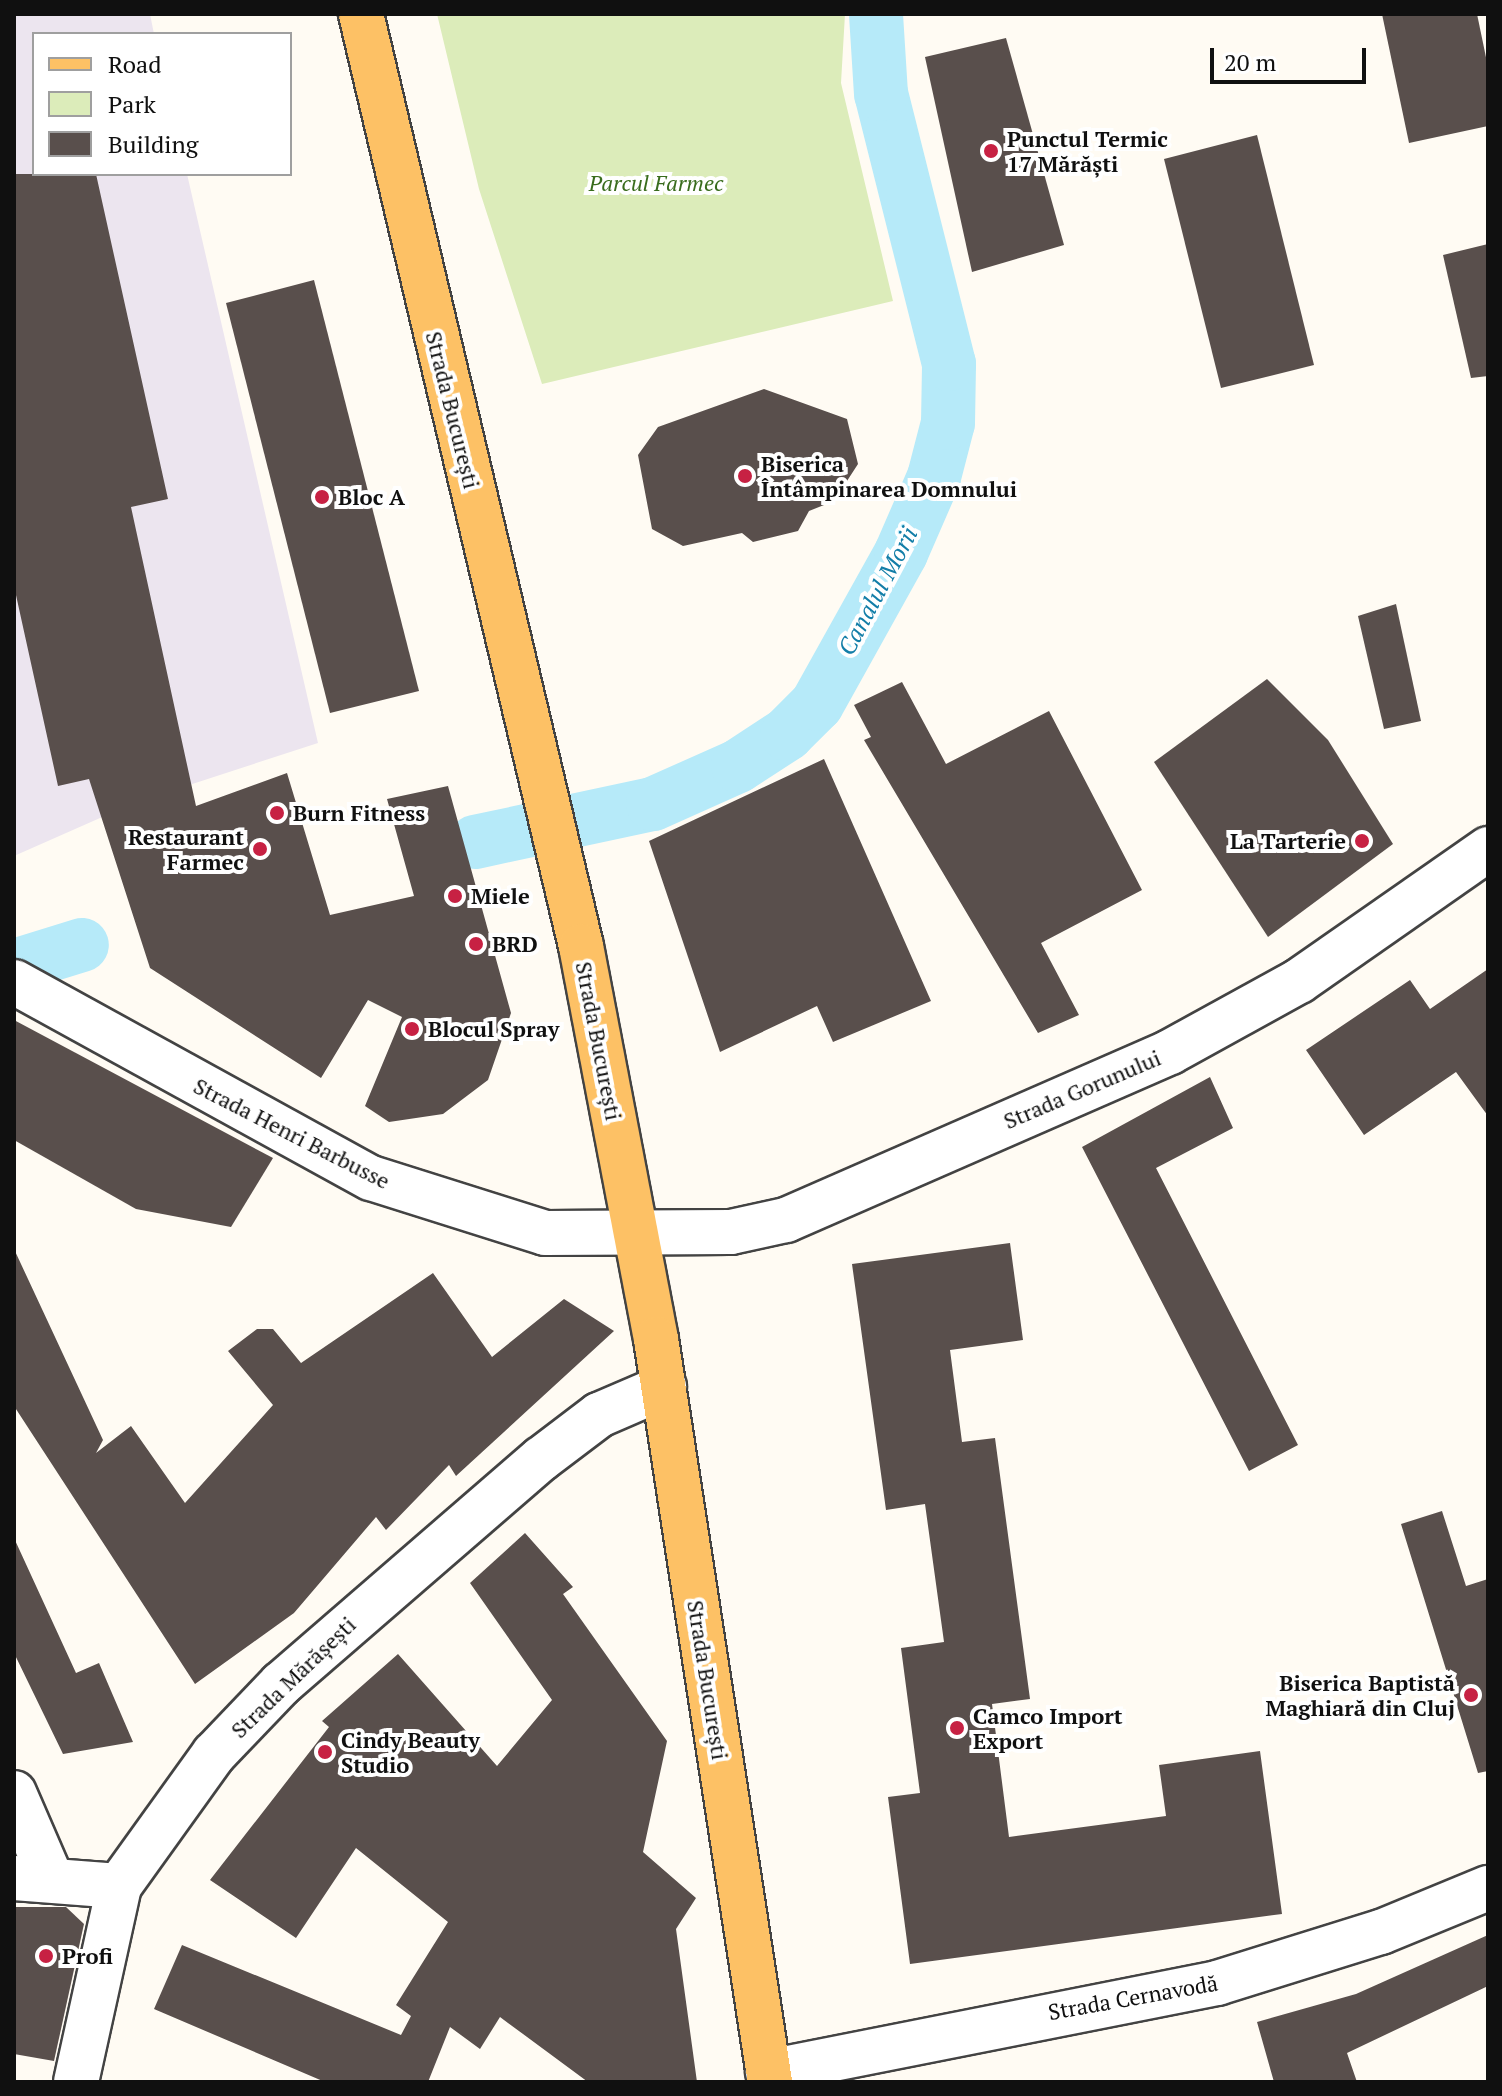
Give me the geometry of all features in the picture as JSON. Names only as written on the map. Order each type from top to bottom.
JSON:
[{"type":"main road","name":"Strada București","points":[[361,14],[541,766],[637,1237],[664,1387],[769,2077]]},
{"type":"street","name":"Strada Gorunului","points":[[637,1237],[786,1220],[1170,1052],[1299,981],[1488,849]]},
{"type":"street","name":"Strada Henri Barbusse","points":[[31,992],[371,1178],[545,1233],[637,1237]]},
{"type":"street","name":"Strada Mărășești","points":[[76,2082],[119,1886],[174,1804],[281,1684],[541,1459],[599,1415],[664,1387]]},
{"type":"street","points":[[14,1793],[32,1877],[119,1886]]},
{"type":"street","name":"Strada Cernavodă","points":[[769,2077],[1217,1983],[1381,1932],[1488,1888]]},
{"type":"shaded area","points":[[14,14],[150,14],[154,32],[32,32],[32,176],[187,176],[318,743],[134,803],[14,856]]},
{"type":"green space","name":"Parcul Farmec","points":[[437,14],[845,14],[841,83],[893,301],[542,384],[479,189]]},
{"type":"building","points":[[1382,14],[1477,14],[1488,67],[1488,126],[1409,143]]},
{"type":"building","name":"Punctul Termic 17 Mărăști","points":[[1006,38],[1064,245],[972,272],[925,57]]},
{"type":"building","points":[[1257,135],[1314,365],[1221,388],[1164,159]]},
{"type":"building","points":[[14,174],[96,176],[168,499],[131,507],[196,806],[287,773],[330,915],[414,896],[387,799],[448,786],[511,1013],[488,1080],[443,1114],[389,1122],[365,1106],[402,1017],[368,1000],[321,1078],[150,968],[89,779],[58,786],[14,586]]},
{"type":"building","points":[[1488,244],[1488,376],[1471,378],[1443,255]]},
{"type":"building","name":"Bloc A","points":[[314,280],[419,691],[330,713],[226,303]]},
{"type":"building","name":"Biserica Întâmpinarea Domnului","points":[[764,389],[847,419],[858,464],[834,501],[809,511],[798,531],[753,542],[742,533],[683,546],[652,529],[638,455],[658,427]]},
{"type":"building","points":[[1396,604],[1421,721],[1384,729],[1358,616]]},
{"type":"building","points":[[1267,679],[1328,740],[1393,844],[1268,937],[1154,762]]},
{"type":"building","points":[[902,682],[946,764],[1049,711],[1142,890],[1041,943],[1079,1015],[1038,1033],[864,740],[871,737],[854,705]]},
{"type":"building","points":[[824,759],[931,1001],[833,1042],[817,1006],[720,1052],[649,841]]},
{"type":"building","points":[[1488,969],[1488,1116],[1456,1072],[1364,1135],[1306,1050],[1410,980],[1430,1009]]},
{"type":"building","points":[[14,1020],[273,1158],[231,1227],[136,1209],[14,1140]]},
{"type":"building","points":[[1210,1077],[1233,1128],[1156,1168],[1298,1445],[1249,1471],[1082,1147]]},
{"type":"building","points":[[1010,1243],[1023,1340],[950,1350],[962,1442],[995,1438],[1030,1699],[992,1704],[1009,1837],[1166,1816],[1159,1765],[1260,1751],[1282,1914],[910,1964],[888,1797],[920,1793],[901,1648],[944,1642],[925,1504],[886,1510],[852,1264]]},
{"type":"building","points":[[14,1249],[103,1440],[96,1453],[131,1426],[185,1503],[273,1405],[228,1351],[257,1329],[273,1329],[301,1363],[433,1273],[492,1357],[564,1299],[614,1331],[456,1476],[449,1465],[386,1530],[376,1517],[294,1613],[195,1684],[14,1406]]},
{"type":"building","name":"Biserica Baptistă Maghiară din Cluj","points":[[1442,1511],[1466,1586],[1488,1579],[1488,1771],[1478,1773],[1401,1524]]},
{"type":"building","points":[[525,1533],[573,1587],[563,1594],[667,1741],[643,1852],[696,1898],[676,1929],[697,2082],[588,2082],[500,2017],[480,2049],[450,2027],[428,2082],[325,2082],[154,2009],[182,1945],[401,2035],[411,2016],[396,2005],[448,1922],[356,1848],[296,1938],[210,1880],[329,1727],[322,1721],[398,1654],[497,1766],[552,1700],[470,1583]]},
{"type":"building","points":[[14,1538],[76,1673],[99,1663],[133,1742],[63,1754],[14,1653]]},
{"type":"building","name":"Profi","points":[[14,1907],[66,1907],[84,1924],[54,2061],[14,2054]]},
{"type":"building","points":[[1488,1935],[1488,1986],[1347,2053],[1357,2082],[1274,2082],[1257,2022],[1356,1994]]},
{"type":"waterway","name":"Canalul Morii","points":[[475,842],[653,804],[738,766],[787,734],[817,704],[901,553],[934,477],[948,423],[949,364],[881,94],[876,14]]},
{"type":"waterway","name":"Canalul Morii","points":[[14,966],[82,945]]},
{"type":"place","name":"Punctul Termic 17 Mărăști","points":[[991,151]]},
{"type":"place","name":"Biserica Întâmpinarea Domnului","points":[[745,476]]},
{"type":"place","name":"Bloc A","points":[[322,497]]},
{"type":"place","name":"Burn Fitness","points":[[277,813]]},
{"type":"place","name":"La Tarterie","points":[[1362,841]]},
{"type":"place","name":"Restaurant Farmec","points":[[260,849]]},
{"type":"place","name":"Miele","points":[[455,896]]},
{"type":"place","name":"BRD","points":[[476,944]]},
{"type":"place","name":"Blocul Spray","points":[[412,1029]]},
{"type":"place","name":"Biserica Baptistă Maghiară din Cluj","points":[[1471,1695]]},
{"type":"place","name":"Camco Import Export","points":[[957,1728]]},
{"type":"place","name":"Cindy Beauty Studio","points":[[325,1752]]},
{"type":"place","name":"Profi","points":[[46,1956]]}]
